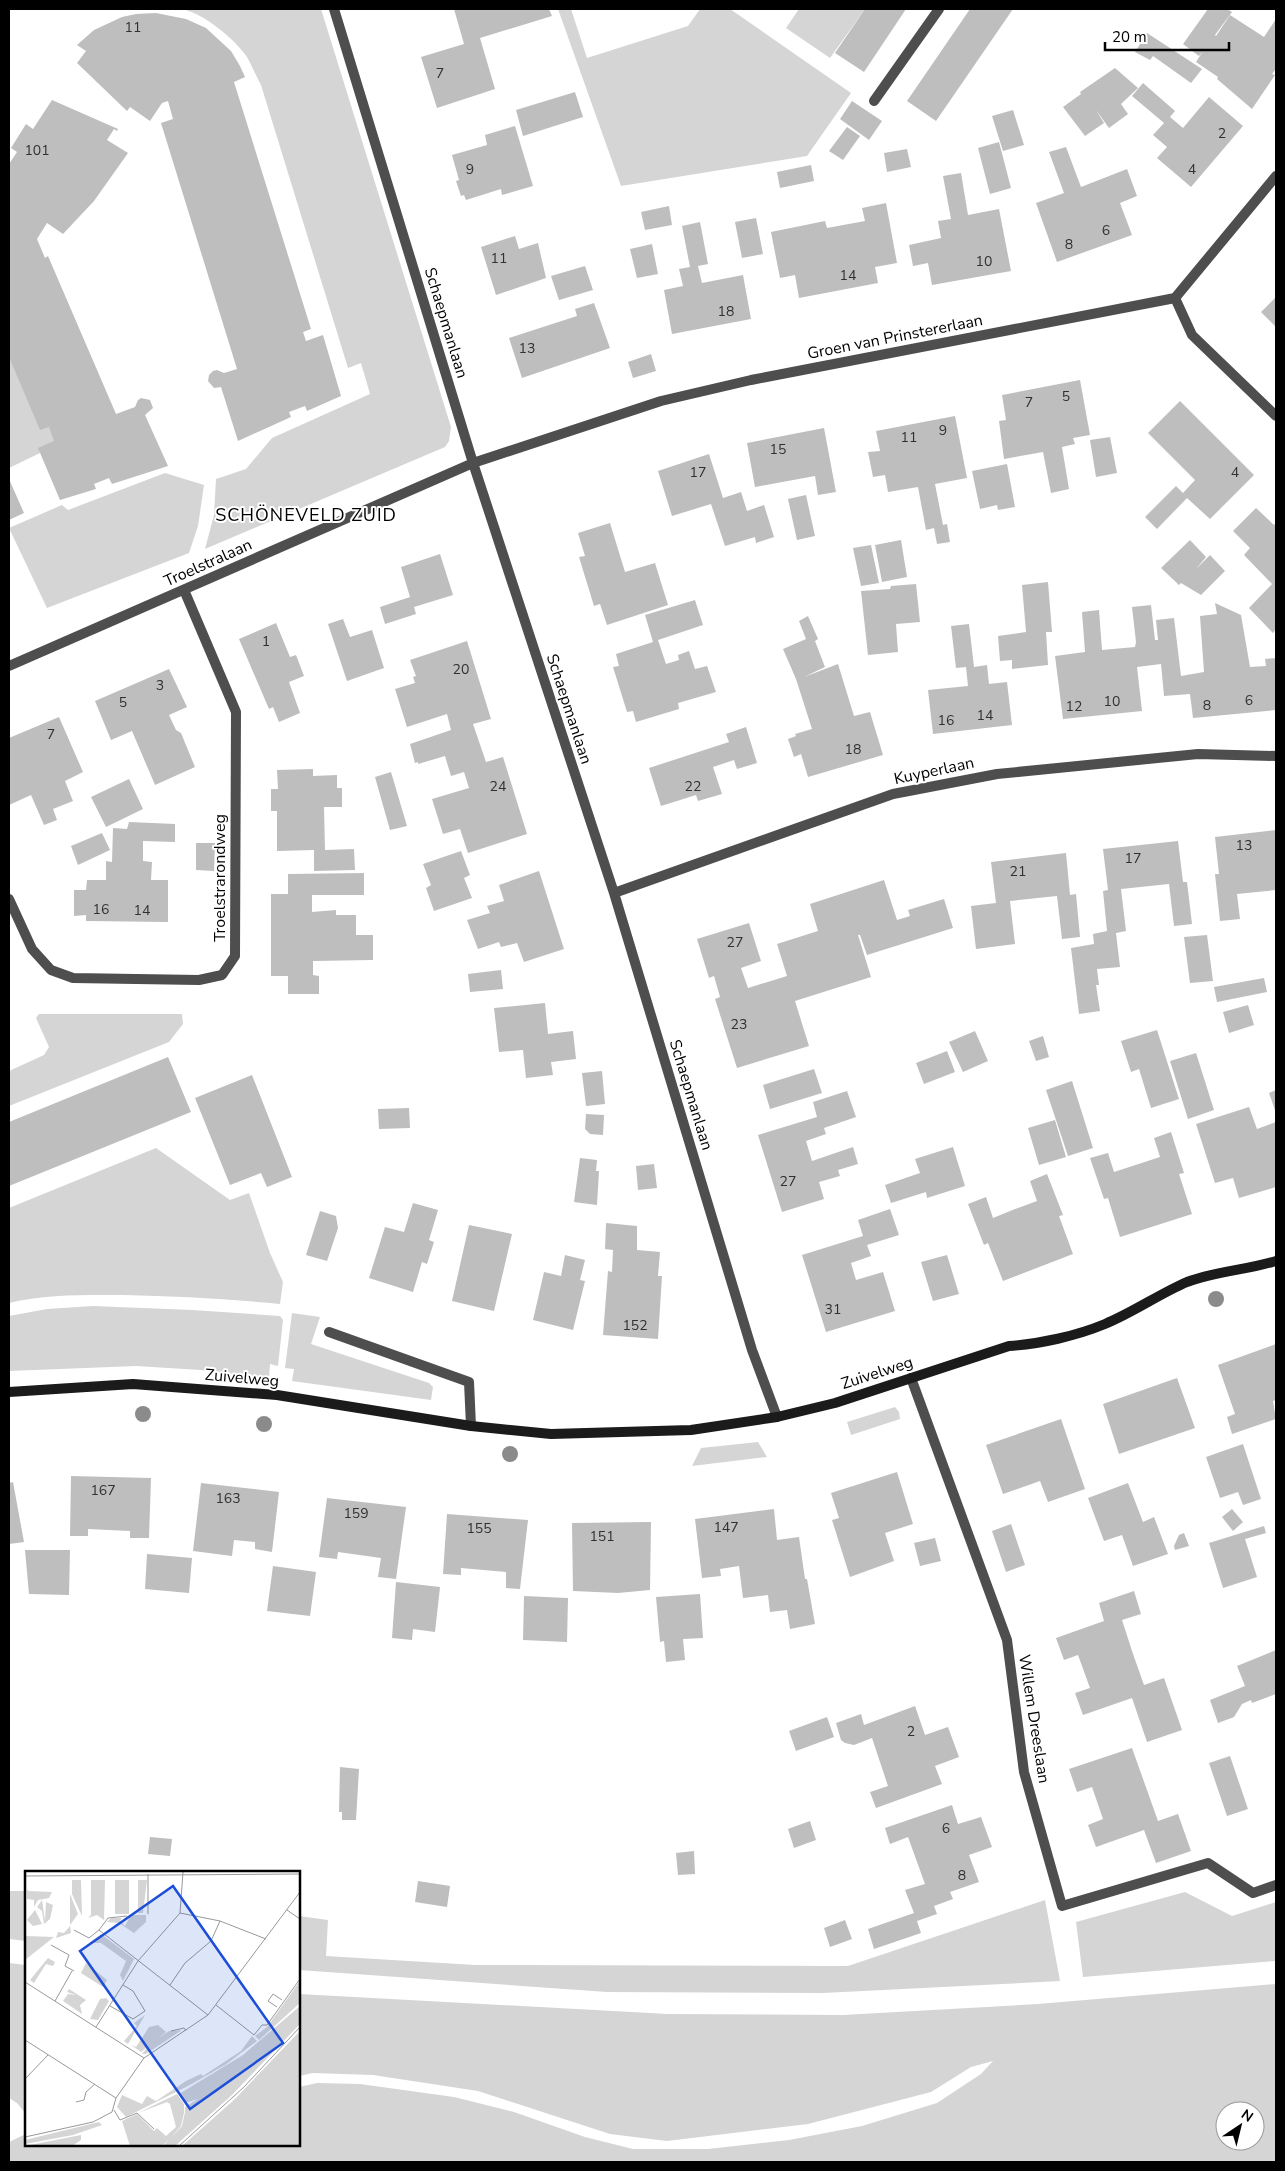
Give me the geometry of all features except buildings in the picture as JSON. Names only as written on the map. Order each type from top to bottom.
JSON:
[{"type":"street","name":"Schaepmanlaan","points":[[334,9],[473,463],[614,894],[752,1350],[778,1417]]},
{"type":"street","points":[[874,101],[939,9]]},
{"type":"street","points":[[1276,176],[1175,298],[1192,335],[1276,416]]},
{"type":"street","name":"Groen van Prinstererlaan","points":[[473,463],[661,401],[751,380],[1175,298]]},
{"type":"street","name":"Troelstralaan","points":[[9,666],[473,463]]},
{"type":"street","name":"Troelstrarondweg","points":[[9,899],[32,949],[51,970],[73,978],[198,980],[222,975],[235,956],[236,712],[184,590]]},
{"type":"street","name":"Kuyperlaan","points":[[614,894],[894,794],[997,774],[1198,754],[1276,756]]},
{"type":"street","name":"Zuivelweg","points":[[9,1392],[143,1385],[277,1395],[471,1426],[551,1434],[691,1430],[778,1417],[835,1403],[1009,1346],[1035,1344],[1105,1324],[1188,1282],[1230,1269],[1262,1265],[1276,1261]]},
{"type":"street","points":[[329,1332],[469,1382],[471,1426]]},
{"type":"street","name":"Willem Dreeslaan","points":[[911,1378],[1007,1640],[1024,1772],[1062,1906],[1208,1863],[1253,1893],[1276,1885]]},
{"type":"shaded area","points":[[181,9],[321,9],[451,427],[449,441],[445,447],[205,549],[214,515],[216,479],[246,469],[272,438],[370,394],[361,363],[348,368],[261,85],[247,57],[235,42],[208,21]]},
{"type":"shaded area","points":[[558,9],[571,9],[587,58],[688,26],[700,9],[730,9],[851,93],[807,156],[621,186]]},
{"type":"shaded area","points":[[799,9],[865,9],[830,58],[786,28]]},
{"type":"shaded area","points":[[9,282],[69,439],[9,468]]},
{"type":"shaded area","points":[[165,473],[204,485],[198,526],[189,553],[47,608],[9,528],[62,505],[68,510]]},
{"type":"shaded area","points":[[39,1014],[182,1014],[183,1024],[169,1042],[9,1106],[9,1071],[44,1055],[49,1047],[36,1018]]},
{"type":"shaded area","points":[[156,1148],[230,1200],[249,1193],[270,1253],[283,1282],[280,1304],[202,1298],[123,1295],[51,1297],[9,1303],[9,1208]]},
{"type":"shaded area","points":[[93,1306],[280,1316],[283,1320],[278,1366],[270,1364],[269,1378],[201,1370],[136,1366],[9,1371],[9,1316],[47,1309]]},
{"type":"shaded area","points":[[292,1313],[320,1317],[311,1344],[429,1383],[433,1387],[431,1400],[292,1381],[294,1369],[285,1368]]},
{"type":"shaded area","points":[[895,1407],[899,1412],[900,1419],[851,1435],[847,1422]]},
{"type":"shaded area","points":[[758,1442],[767,1457],[692,1466],[701,1448]]},
{"type":"shaded area","points":[[9,1891],[25,1891],[25,1941],[9,1939]]},
{"type":"shaded area","points":[[1185,1892],[1232,1916],[1276,1902],[1276,1961],[1083,1977],[1076,1922]]},
{"type":"shaded area","points":[[1045,1900],[1060,1981],[823,1993],[607,1992],[300,1970],[300,1916],[328,1920],[326,1956],[475,1965],[848,1966]]},
{"type":"shaded area","points":[[9,1963],[25,1965],[25,2113],[17,2103],[9,2098]]},
{"type":"shaded area","points":[[1276,1984],[1276,2162],[9,2162],[9,2142],[25,2134],[25,2146],[300,2146],[300,2087],[317,2083],[360,2084],[454,2097],[514,2112],[585,2137],[633,2149],[708,2149],[789,2140],[862,2126],[937,2103],[981,2074],[993,2061],[971,2067],[931,2092],[808,2124],[667,2141],[610,2134],[478,2091],[373,2075],[313,2073],[300,2076],[300,1994],[668,2014],[843,2015],[1038,2004]]},
{"type":"district","name":"SCHÖNEVELD ZUID","points":[[306,515]]}]
